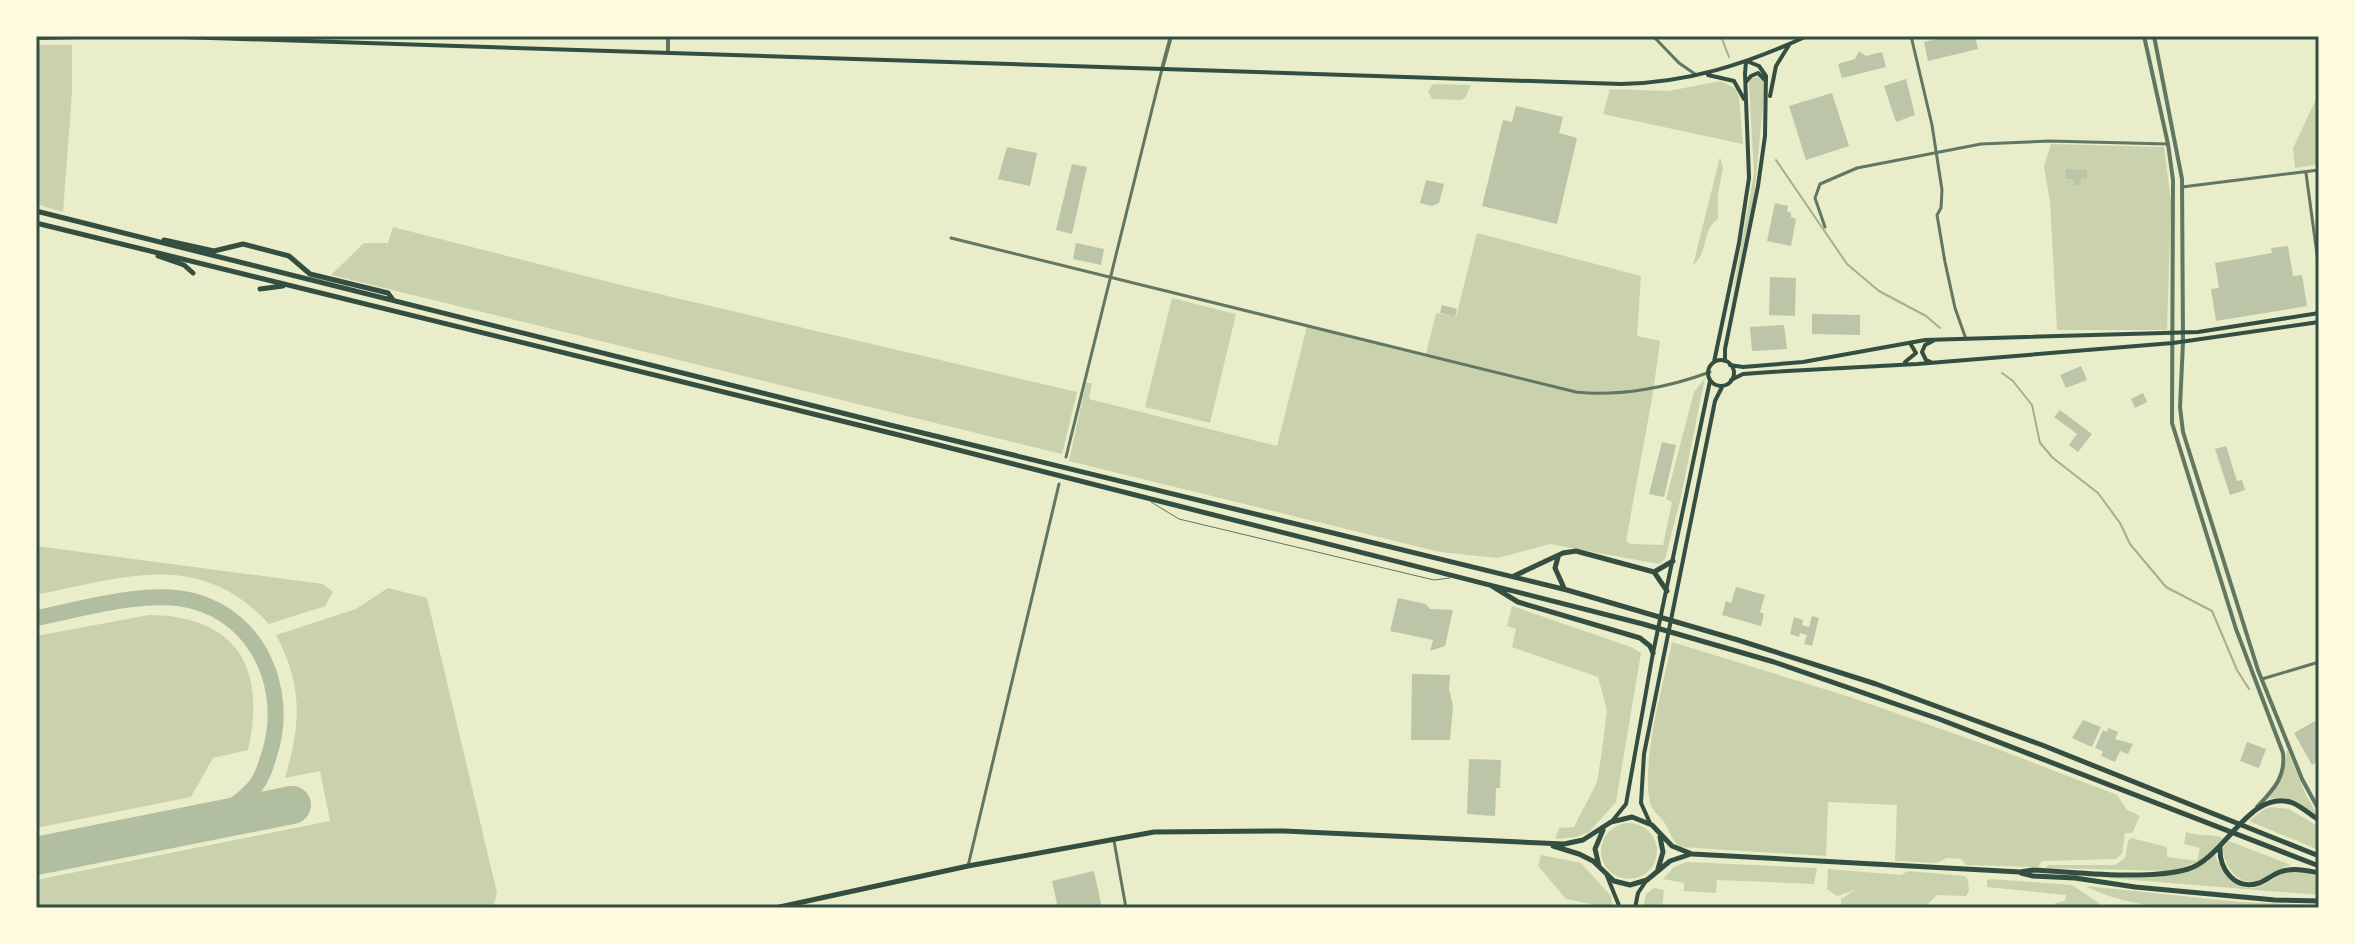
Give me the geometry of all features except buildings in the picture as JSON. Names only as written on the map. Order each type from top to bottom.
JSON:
[{"type":"main road","points":[[36,38],[125,36]]},
{"type":"main road","points":[[151,36],[1621,84],[1665,82],[1699,76],[1807,36]]},
{"type":"main road","points":[[1731,380],[1725,349],[1758,186],[1767,106],[1776,66],[1790,44]]},
{"type":"main road","points":[[1746,61],[1762,69],[1767,82],[1767,106]]},
{"type":"main road","points":[[775,908],[1113,837],[1176,830],[1258,830],[1547,845],[1583,840],[1621,813],[1626,804],[1653,653],[1739,243],[1749,178],[1746,61]]},
{"type":"main road","points":[[1745,84],[1758,73],[1767,82]]},
{"type":"main road","points":[[1706,74],[1734,81],[1741,90],[1746,110]]},
{"type":"main road","points":[[36,211],[890,425],[1567,590],[1876,684],[2042,745],[2319,856]]},
{"type":"main road","points":[[36,223],[1688,636],[1939,719],[2319,866]]},
{"type":"main road","points":[[151,240],[174,241],[214,251],[236,244],[248,245],[289,256],[310,274],[388,293],[394,301]]},
{"type":"main road","points":[[151,252],[184,265],[193,273]]},
{"type":"main road","points":[[260,289],[290,286]]},
{"type":"main road","points":[[1714,362],[1720,359],[1743,367],[1803,362],[1940,339],[2183,333],[2319,313]]},
{"type":"main road","points":[[2319,322],[2173,343],[1933,363],[1743,374],[1731,380],[1722,387],[1715,401],[1644,754],[1641,803],[1659,833],[1672,846],[1692,854],[2020,872],[2174,872],[2205,861],[2263,805],[2284,801],[2298,805],[2319,820]]},
{"type":"main road","points":[[1933,363],[1926,360],[1922,352],[1925,345],[1940,339]]},
{"type":"main road","points":[[1899,365],[1910,361],[1916,353],[1908,342]]},
{"type":"main road","points":[[1710,381],[1722,387]]},
{"type":"main road","points":[[1513,576],[1576,551],[1654,572],[1667,591]]},
{"type":"main road","points":[[1558,556],[1557,576],[1567,590]]},
{"type":"main road","points":[[1654,572],[1673,561]]},
{"type":"main road","points":[[1488,584],[1518,602],[1640,638],[1653,653]]},
{"type":"main road","points":[[1599,867],[1595,849],[1608,824],[1632,817],[1652,825]]},
{"type":"main road","points":[[1657,870],[1663,852],[1659,833]]},
{"type":"main road","points":[[1547,845],[1579,854],[1614,881],[1630,885],[1647,880]]},
{"type":"main road","points":[[2221,846],[2221,862],[2226,873],[2242,883],[2259,883],[2287,870],[2319,873]]},
{"type":"main road","points":[[1635,908],[1638,893],[1657,870],[1670,861],[1692,854]]},
{"type":"main road","points":[[2020,872],[2135,887],[2319,901]]},
{"type":"main road","points":[[1607,876],[1620,908]]},
{"type":"street","points":[[668,36],[668,53]]},
{"type":"street","points":[[1066,457],[1171,36]]},
{"type":"street","points":[[1653,36],[1679,63],[1699,76]]},
{"type":"street","points":[[1911,36],[1943,199],[1937,215],[1945,262],[1955,308],[1966,339]]},
{"type":"street","points":[[2144,36],[2168,144],[2174,192],[2172,423],[2236,629],[2283,753],[2284,764],[2279,781],[2253,812]]},
{"type":"street","points":[[2154,36],[2182,187],[2183,342],[2180,407],[2183,432],[2262,679],[2302,779],[2319,810]]},
{"type":"street","points":[[1825,227],[1815,198],[1820,184],[1857,168],[1993,143],[2168,144]]},
{"type":"street","points":[[2182,187],[2319,170]]},
{"type":"street","points":[[2306,173],[2319,269]]},
{"type":"street","points":[[951,238],[1576,392],[1600,395],[1689,380],[1710,372]]},
{"type":"street","points":[[968,866],[1059,484]]},
{"type":"street","points":[[2262,679],[2319,662]]},
{"type":"street","points":[[1113,837],[1126,908]]},
{"type":"lane","points":[[1143,498],[1179,519],[1434,580],[1461,577]]},
{"type":"green space","points":[[36,45],[72,45],[72,92],[63,212],[36,204]]},
{"type":"green space","points":[[1758,77],[1765,85],[1754,198],[1730,309],[1754,173],[1749,84],[1752,78]]},
{"type":"green space","points":[[1721,81],[1736,89],[1739,97],[1743,144],[1603,114],[1610,89],[1668,91]]},
{"type":"green space","points":[[1433,84],[1471,85],[1461,100],[1432,99],[1428,91]]},
{"type":"green space","points":[[2319,93],[2319,164],[2295,168],[2293,148]]},
{"type":"green space","points":[[2051,144],[2164,147],[2171,202],[2167,330],[2057,330],[2050,202],[2044,166]]},
{"type":"green space","points":[[1720,157],[1723,168],[1718,194],[1718,219],[1709,230],[1701,254],[1693,265]]},
{"type":"green space","points":[[393,227],[625,286],[1077,392],[1062,454],[331,275],[364,243],[388,243]]},
{"type":"green space","points":[[1477,233],[1641,276],[1637,336],[1660,341],[1626,541],[1631,544],[1663,545],[1672,502],[1666,499],[1694,392],[1705,378],[1680,501],[1665,559],[1659,564],[1550,544],[1498,558],[1440,552],[1069,461],[1086,383],[1092,383],[1089,399],[1277,446],[1307,326],[1426,354],[1436,313],[1456,317]]},
{"type":"green space","points":[[1172,298],[1236,314],[1210,423],[1145,407]]},
{"type":"green space","points":[[36,546],[323,584],[333,592],[325,606],[269,624],[242,600],[215,585],[187,577],[129,577],[36,595]]},
{"type":"green space","points":[[388,588],[427,598],[497,893],[493,908],[36,908],[36,880],[330,821],[320,771],[285,778],[294,740],[297,705],[291,671],[276,635],[356,609]]},
{"type":"green space","points":[[1512,606],[1641,653],[1616,802],[1589,832],[1576,837],[1555,839],[1559,828],[1574,827],[1597,782],[1607,710],[1598,677],[1512,647],[1516,629],[1507,626]]},
{"type":"green space","points":[[149,615],[179,618],[204,625],[224,637],[239,652],[253,694],[253,721],[248,750],[213,758],[191,797],[36,828],[36,636]]},
{"type":"green space","points":[[1672,642],[1850,697],[1995,748],[2117,795],[2127,810],[2140,816],[2132,833],[2125,833],[2122,854],[2116,859],[2042,861],[2038,867],[1966,865],[1961,859],[1947,858],[1937,863],[1895,861],[1897,805],[1828,802],[1826,856],[1681,847],[1651,806],[1648,786],[1654,723]]},
{"type":"green space","points":[[2287,749],[2319,817],[2288,799],[2266,800],[2282,776]]},
{"type":"green space","points":[[2271,807],[2289,809],[2319,827],[2319,850],[2249,821]]},
{"type":"green space","points":[[1629,823],[1649,831],[1657,851],[1649,871],[1629,879],[1609,871],[1601,851],[1609,831]]},
{"type":"green space","points":[[2186,832],[2223,838],[2204,859],[2173,871],[2046,868],[2048,865],[2115,865],[2125,858],[2131,838],[2167,847],[2167,857],[2197,861],[2200,848],[2184,844]]},
{"type":"green space","points":[[2229,841],[2291,865],[2260,880],[2242,880],[2232,872],[2222,849]]},
{"type":"green space","points":[[2215,854],[2222,869],[2239,885],[2255,888],[2286,872],[2299,872],[2319,876],[2319,895],[2072,875],[2165,876],[2200,865]]},
{"type":"green space","points":[[1541,855],[1581,863],[1611,896],[1613,908],[1592,908],[1591,904],[1566,899],[1538,866]]},
{"type":"green space","points":[[1687,862],[1817,868],[1814,884],[1717,880],[1716,893],[1684,891],[1684,883],[1663,879],[1674,867]]},
{"type":"green space","points":[[1828,869],[1965,876],[1969,891],[1966,896],[1937,895],[1928,908],[1844,908],[1841,907],[1841,899],[1855,890],[1837,896],[1827,889]]},
{"type":"green space","points":[[1987,880],[2072,885],[2100,906],[2055,905],[2065,901],[2066,895],[1987,887]]},
{"type":"green space","points":[[2086,886],[2240,902],[2319,905],[2319,908],[2169,907],[2111,897]]},
{"type":"green space","points":[[1654,888],[1664,890],[1662,908],[1643,908],[1646,894]]},
{"type":"waterway","points":[[1721,36],[1729,57]]},
{"type":"waterway","points":[[1776,160],[1847,264],[1879,291],[1926,316],[1940,328]]},
{"type":"waterway","points":[[2002,373],[2013,381],[2032,405],[2040,443],[2053,458],[2098,493],[2120,523],[2130,544],[2166,587],[2212,611],[2237,670],[2249,689]]},
{"type":"taxiway","points":[[36,618],[115,602],[175,598],[216,610],[236,623],[251,640],[271,681],[275,705],[275,728],[263,772],[255,786],[235,805],[207,819],[176,828]]},
{"type":"runway","points":[[36,856],[292,805]]}]
